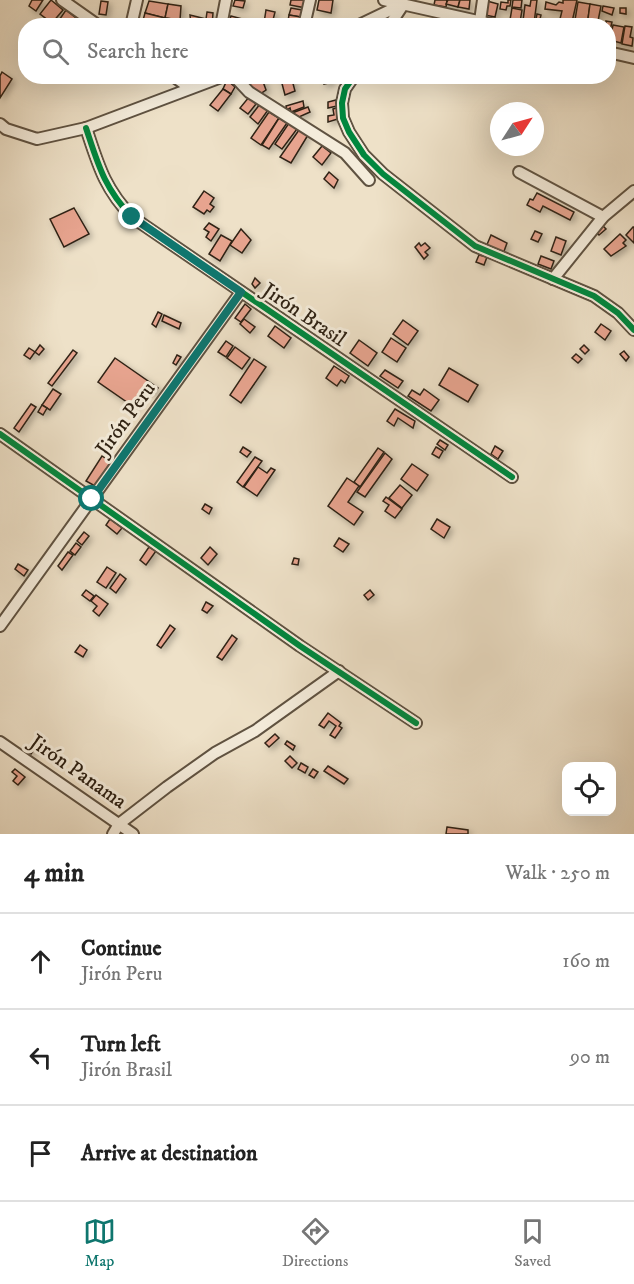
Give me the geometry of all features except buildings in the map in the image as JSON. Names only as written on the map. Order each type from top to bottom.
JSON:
[{"type":"street","points":[[62,0],[88,18]]},
{"type":"street","points":[[134,18],[137,0]]},
{"type":"street","points":[[223,18],[226,0]]},
{"type":"street","points":[[306,18],[310,0]]},
{"type":"street","points":[[384,0],[467,18]]},
{"type":"street","points":[[480,18],[483,0]]},
{"type":"street","points":[[374,18],[404,4]]},
{"type":"street","points":[[394,18],[404,4]]},
{"type":"street","points":[[616,54],[634,58]]},
{"type":"street","points":[[184,84],[190,88]]},
{"type":"street","points":[[0,124],[6,129],[38,140],[86,128],[199,84]]},
{"type":"street","points":[[242,84],[249,92],[345,153],[369,180]]},
{"type":"street","points":[[348,84],[342,103],[344,118],[364,155],[383,174],[475,246],[594,296],[618,313],[634,330]]},
{"type":"street","name":"Jirón Brasil","points":[[86,128],[102,176],[116,200],[132,217],[512,477]]},
{"type":"street","points":[[345,153],[354,139]]},
{"type":"street","points":[[519,172],[603,217]]},
{"type":"street","points":[[553,279],[603,217],[634,191]]},
{"type":"street","name":"Jirón Peru","points":[[0,626],[241,292]]},
{"type":"street","points":[[0,434],[416,723]]},
{"type":"street","points":[[113,834],[119,824],[215,753],[255,731],[339,671]]},
{"type":"street","name":"Jirón Panama","points":[[0,742],[133,834]]},
{"type":"cycle path","points":[[348,84],[342,103],[343,118],[364,155],[383,174],[475,246],[594,296],[618,313],[634,330]]},
{"type":"cycle path","points":[[86,128],[108,186],[132,217],[512,477]]},
{"type":"cycle path","points":[[0,434],[300,646],[416,723]]},
{"type":"route","points":[[92,499],[241,292],[132,217]]}]
